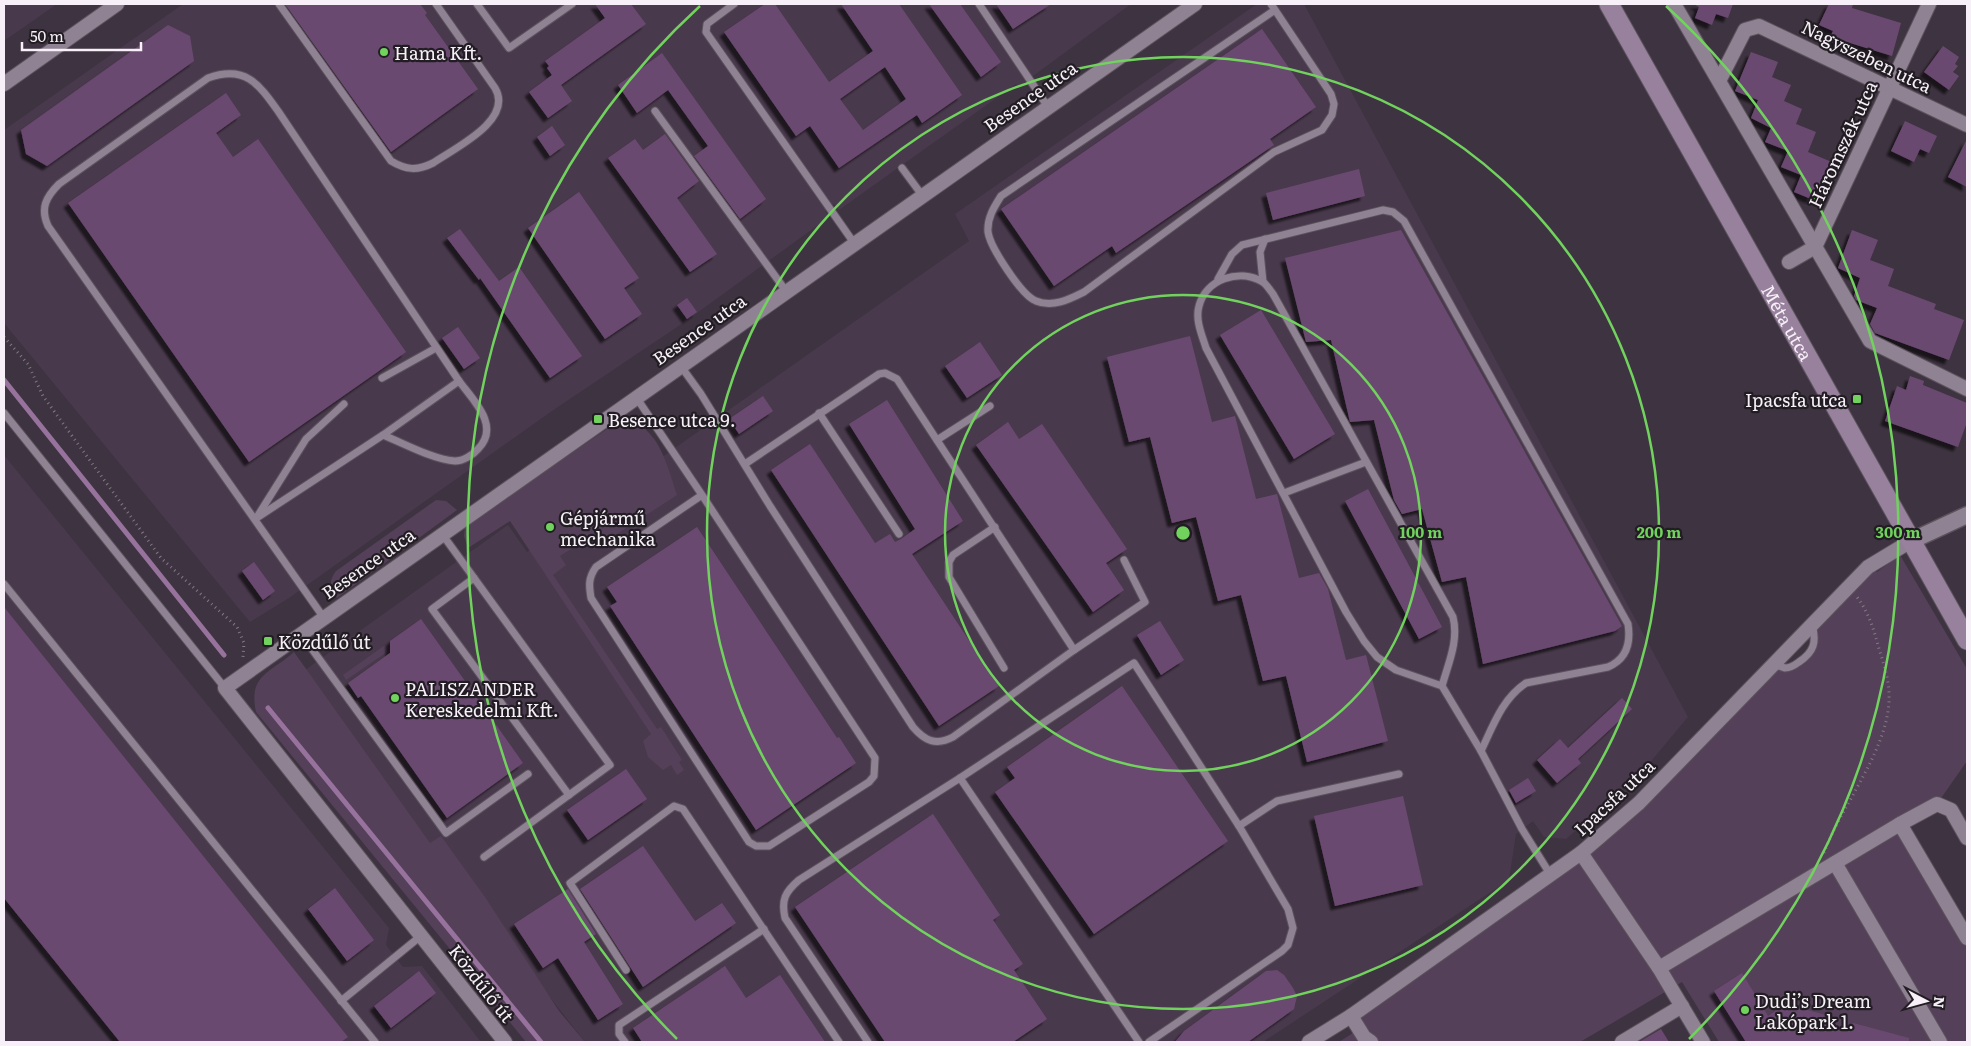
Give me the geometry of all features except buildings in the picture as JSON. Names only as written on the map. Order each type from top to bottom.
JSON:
[{"type":"main road","name":"Méta utca","points":[[1609,4],[1967,640]]},
{"type":"street","name":"Besence utca","points":[[226,688],[636,396],[1194,4]]},
{"type":"street","points":[[1674,4],[1720,79],[1870,341],[1967,389]]},
{"type":"street","name":"Háromszék utca","points":[[1815,247],[1929,4]]},
{"type":"street","points":[[4,84],[107,6]]},
{"type":"street","name":"Nagyszeben utca","points":[[1720,79],[1745,30],[1750,27],[1759,26],[1967,125]]},
{"type":"street","points":[[1789,262],[1815,247]]},
{"type":"street","points":[[1911,541],[1967,515]]},
{"type":"street","name":"Ipacsfa utca","points":[[1309,1042],[1350,1016],[1581,853],[1639,803],[1868,567],[1911,541]]},
{"type":"street","name":"Közdűlő út","points":[[226,688],[505,1042]]},
{"type":"street","points":[[1659,968],[1900,824],[1937,804],[1950,810],[1967,838]]},
{"type":"street","points":[[1900,824],[1967,938]]},
{"type":"street","points":[[1581,853],[1659,968],[1703,1042]]},
{"type":"street","points":[[1835,863],[1940,1042]]},
{"type":"street","points":[[1622,1042],[1682,1006]]},
{"type":"street","points":[[1350,1016],[1364,1036],[1371,1042]]},
{"type":"lane","points":[[279,4],[391,161],[411,169],[424,168],[433,163],[486,127],[497,114],[500,106],[500,100],[495,88],[436,4]]},
{"type":"lane","points":[[477,4],[509,48],[572,4]]},
{"type":"lane","points":[[734,4],[707,24],[706,32],[854,242]]},
{"type":"lane","points":[[980,4],[1048,106]]},
{"type":"lane","points":[[1273,7],[1331,94],[1334,104],[1332,115],[1322,130],[1274,152],[1084,292],[1057,303],[1036,301],[1026,294],[990,238],[989,220],[1001,196],[1273,7]]},
{"type":"lane","points":[[324,618],[48,226],[43,212],[45,202],[59,184],[208,78],[231,73],[249,78],[259,85],[278,110],[436,348],[484,414],[487,423],[487,436],[476,452],[460,460],[453,461],[383,436]]},
{"type":"lane","points":[[655,112],[786,291]]},
{"type":"lane","points":[[902,168],[922,195]]},
{"type":"lane","points":[[1481,751],[1506,701],[1515,691],[1526,683],[1608,667],[1617,663],[1628,647],[1630,638],[1628,624],[1404,221],[1393,212],[1383,210],[1242,245],[1232,254],[1218,280],[1211,286],[1199,306],[1198,321],[1206,348],[1346,612],[1377,657],[1396,670],[1442,686],[1481,751],[1522,829],[1550,874]]},
{"type":"lane","points":[[1266,239],[1260,257],[1263,282],[1273,294],[1453,617],[1455,627],[1453,650],[1442,686]]},
{"type":"lane","points":[[1218,280],[1231,276],[1263,282]]},
{"type":"lane","points":[[382,378],[436,348]]},
{"type":"lane","points":[[680,365],[913,727],[923,738],[944,742],[953,737],[1074,650],[1145,602],[1124,560]]},
{"type":"lane","points":[[745,464],[879,374],[885,373],[897,378],[1074,650]]},
{"type":"lane","points":[[255,519],[383,436],[459,381]]},
{"type":"lane","points":[[636,396],[702,495],[875,758],[874,776],[869,782],[769,846],[756,846],[749,842],[592,598],[589,586],[591,574],[596,567],[702,495]]},
{"type":"lane","points":[[255,519],[306,439],[344,404]]},
{"type":"lane","points":[[937,440],[990,406]]},
{"type":"lane","points":[[4,413],[226,688]]},
{"type":"lane","points":[[819,413],[899,534]]},
{"type":"lane","points":[[1284,493],[1366,462]]},
{"type":"lane","points":[[995,527],[953,555],[949,562],[950,577],[1004,668]]},
{"type":"lane","points":[[442,534],[610,765],[484,858]]},
{"type":"lane","points":[[474,578],[432,609],[569,795]]},
{"type":"lane","points":[[4,584],[375,1042]]},
{"type":"lane","points":[[1774,664],[1785,668],[1793,666],[1808,656],[1814,647],[1815,637],[1812,625]]},
{"type":"lane","points":[[301,634],[446,833],[528,774]]},
{"type":"lane","points":[[868,1042],[785,918],[783,899],[786,892],[799,880],[960,778],[1134,663],[1239,826],[1288,909],[1294,928],[1288,944],[1150,1042]]},
{"type":"lane","points":[[1239,826],[1277,801],[1399,774]]},
{"type":"lane","points":[[960,778],[1139,1042]]},
{"type":"lane","points":[[626,970],[570,883],[674,806],[683,809],[840,1042]]},
{"type":"lane","points":[[625,1042],[619,1034],[619,1025],[764,929]]},
{"type":"lane","points":[[341,1001],[422,935]]},
{"type":"path","points":[[4,337],[28,364],[42,396],[161,558],[242,634],[244,643],[240,677]]},
{"type":"path","points":[[1818,874],[1825,850],[1883,732],[1889,702],[1887,673],[1867,610],[1849,587]]},
{"type":"shaded area","points":[[4,4],[57,4],[4,41]]},
{"type":"shaded area","points":[[183,4],[1131,4],[1018,87],[1016,84],[839,210],[834,204],[825,211],[829,217],[686,321],[552,411],[289,598],[250,622],[4,323],[4,130]]},
{"type":"shaded area","points":[[1257,4],[1304,4],[1688,717],[1637,778],[1566,839],[1544,837],[1533,821],[1516,834],[1509,880],[1263,1042],[585,1042],[298,675],[508,525],[527,552],[969,241],[955,214]]},
{"type":"shaded area","points":[[633,422],[643,427],[657,443],[667,463],[677,495],[594,549],[587,539],[560,556],[566,565],[553,575],[657,729],[661,727],[682,760],[679,762],[684,770],[677,775],[671,765],[663,770],[648,757],[643,741],[651,734],[510,521],[468,548],[464,536],[465,525],[616,423]]},
{"type":"shaded area","points":[[4,455],[389,928],[386,945],[403,967],[422,966],[481,1042],[4,1042]]},
{"type":"shaded area","points":[[436,500],[446,501],[457,510],[337,598],[331,585],[336,571]]},
{"type":"shaded area","points":[[1900,555],[1967,669],[1967,761],[1937,804],[1900,824],[1967,938],[1967,1042],[1719,1042],[1682,982],[1580,1042],[1339,1042],[1359,1029],[1351,1016],[1581,853],[1774,664],[1785,668],[1813,647],[1812,625],[1868,567],[1877,572]]},
{"type":"shaded area","points":[[388,643],[387,652],[346,680],[343,675]]},
{"type":"shaded area","points":[[294,652],[430,843],[441,836],[485,897],[559,1011],[585,1042],[526,1042],[256,712],[254,700],[258,682],[269,670]]},
{"type":"waterway","points":[[4,380],[224,655]]},
{"type":"waterway","points":[[268,708],[541,1042]]},
{"type":"place","name":"Hama Kft.","points":[[384,52]]},
{"type":"place","name":"Ipacsfa utca","points":[[1857,399]]},
{"type":"place","name":"Besence utca 9.","points":[[598,419]]},
{"type":"place","name":"Gépjármű mechanika","points":[[550,527]]},
{"type":"place","name":"Közdűlő út","points":[[268,641]]},
{"type":"place","name":"PALISZANDER Kereskedelmi Kft.","points":[[395,698]]},
{"type":"place","name":"Dudi’s Dream Lakópark 1.","points":[[1745,1010]]}]
